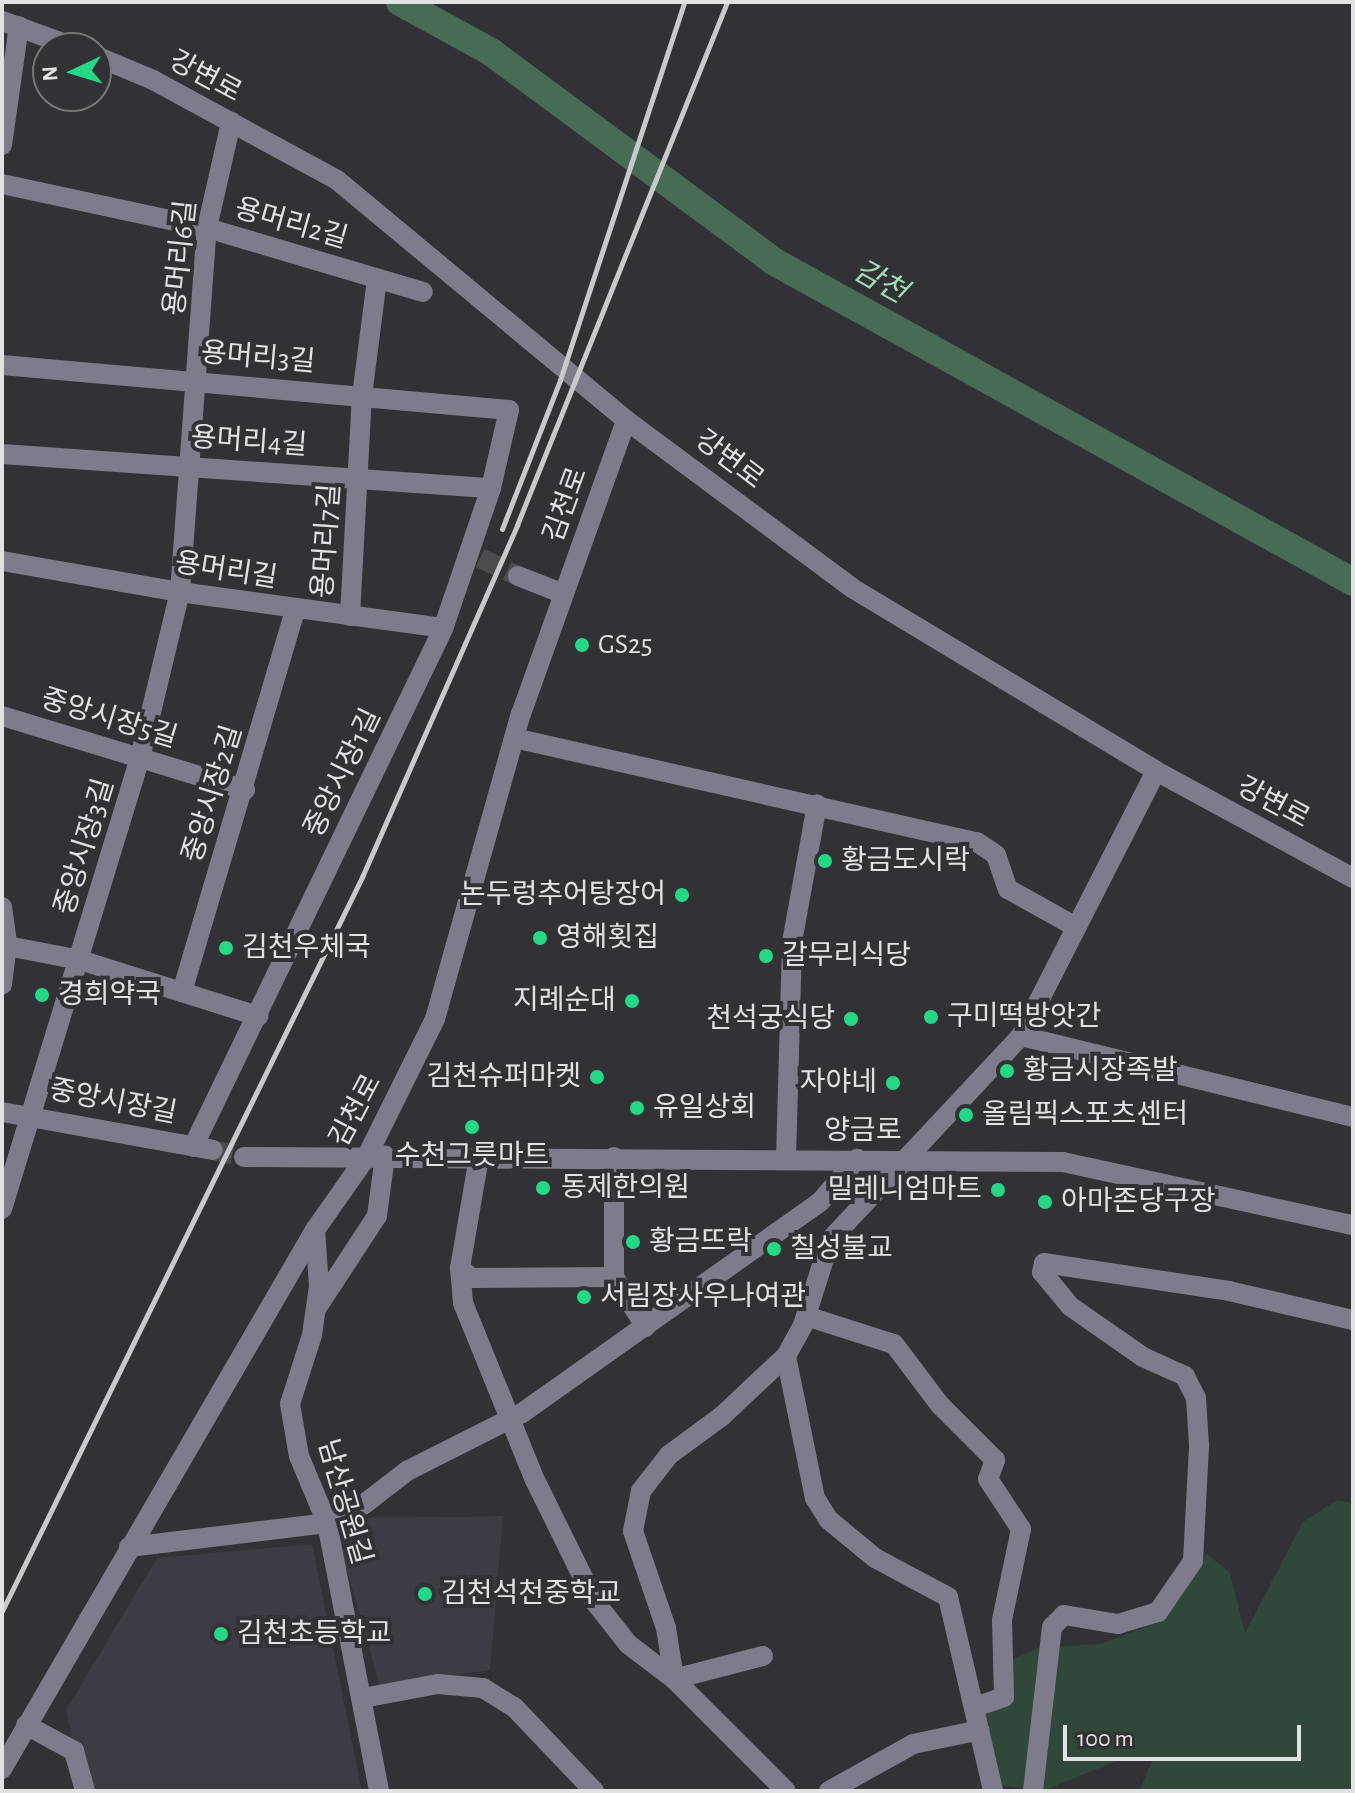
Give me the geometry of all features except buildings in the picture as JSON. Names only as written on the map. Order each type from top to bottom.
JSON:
[{"type":"street","points":[[2,145],[11,23],[34,32]]},
{"type":"street","name":"강변로","points":[[112,64],[231,122],[337,180],[626,420],[852,588],[1156,771],[1353,878]]},
{"type":"street","name":"용머리6길","points":[[180,592],[193,465],[207,228],[231,122]]},
{"type":"street","name":"용머리2길","points":[[2,184],[207,228],[423,292]]},
{"type":"street","name":"용머리7길","points":[[350,616],[360,479],[362,396],[377,279]]},
{"type":"street","name":"용머리3길","points":[[2,365],[509,410]]},
{"type":"street","name":"중앙시장1길","points":[[203,1148],[258,1016],[443,628],[474,556],[509,410]]},
{"type":"street","name":"김천로","points":[[2,1769],[15,1733],[129,1547],[315,1230],[376,1156],[435,1019],[514,738],[626,420]]},
{"type":"street","name":"용머리4길","points":[[2,454],[491,488]]},
{"type":"street","name":"용머리길","points":[[2,561],[295,610],[443,628]]},
{"type":"street","points":[[518,576],[564,594]]},
{"type":"street","name":"중앙시장3길","points":[[2,1209],[140,758],[180,592]]},
{"type":"street","name":"중앙시장2길","points":[[182,992],[245,790],[295,610]]},
{"type":"street","name":"중앙시장5길","points":[[2,716],[245,790]]},
{"type":"street","points":[[514,738],[817,804],[989,846],[1008,889],[1076,927]]},
{"type":"street","points":[[674,1679],[666,1628],[633,1531],[641,1491],[669,1455],[722,1416],[786,1356],[806,1316],[830,1240],[1021,1036],[1156,771]]},
{"type":"street","points":[[786,1159],[792,942],[817,804]]},
{"type":"street","points":[[2,907],[5,945],[2,985]]},
{"type":"street","points":[[5,945],[80,960],[258,1016]]},
{"type":"street","points":[[1021,1036],[1353,1117]]},
{"type":"street","name":"중앙시장길","points":[[2,1112],[32,1114],[203,1148]]},
{"type":"street","points":[[244,1157],[376,1156],[377,1216],[316,1310]]},
{"type":"street","name":"양금로","points":[[376,1156],[1063,1162],[1353,1225]]},
{"type":"street","points":[[479,1157],[460,1268],[463,1303],[510,1418],[595,1602],[628,1644],[674,1679],[786,1791]]},
{"type":"street","points":[[614,1157],[614,1277],[646,1327]]},
{"type":"street","points":[[129,1547],[326,1520],[363,1505],[407,1471],[510,1418],[646,1327],[820,1202],[857,1159]]},
{"type":"street","name":"남산공원길","points":[[315,1230],[316,1310],[290,1404],[299,1456],[326,1520],[379,1791]]},
{"type":"street","points":[[1033,1791],[1052,1627],[1064,1615],[1137,1622],[1166,1603],[1193,1561],[1199,1445],[1196,1398],[1185,1376],[1143,1357],[1070,1306],[1042,1272],[1044,1263],[1229,1291],[1353,1320]]},
{"type":"street","points":[[460,1268],[471,1278],[614,1277]]},
{"type":"street","points":[[806,1316],[894,1344],[940,1405],[995,1460],[988,1479],[1021,1529],[1002,1620],[1004,1697],[975,1707]]},
{"type":"street","points":[[786,1356],[815,1498],[829,1520],[875,1558],[948,1597],[993,1791]]},
{"type":"street","points":[[674,1679],[763,1656]]},
{"type":"street","points":[[363,1698],[438,1684],[483,1688],[514,1707],[594,1791]]},
{"type":"street","points":[[829,1791],[913,1744],[980,1730]]},
{"type":"street","points":[[15,1733],[74,1751],[85,1791]]},
{"type":"shaded area","name":"김천석천중학교","points":[[503,1516],[490,1670],[380,1686],[332,1518]]},
{"type":"shaded area","name":"김천초등학교","points":[[312,1544],[362,1791],[83,1791],[66,1710],[157,1558]]},
{"type":"green space","points":[[1337,1500],[1353,1503],[1353,1791],[1139,1791],[1152,1761],[1127,1757],[1042,1791],[999,1785],[984,1712],[1010,1660],[1039,1648],[1100,1644],[1160,1622],[1180,1598],[1206,1553],[1230,1573],[1245,1633],[1303,1522]]},
{"type":"waterway","name":"감천","points":[[400,2],[491,52],[773,261],[1353,582]]},
{"type":"tunnel","points":[[480,558],[518,576]]},
{"type":"tunnel","points":[[213,1150],[244,1157]]},
{"type":"railway","points":[[502,529],[560,380],[684,2]]},
{"type":"railway","points":[[2,1611],[362,877],[517,525],[727,2]]},
{"type":"place","name":"GS25","points":[[582,645]]},
{"type":"place","name":"황금도시락","points":[[825,861]]},
{"type":"place","name":"논두렁추어탕장어","points":[[682,895]]},
{"type":"place","name":"영해횟집","points":[[540,938]]},
{"type":"place","name":"김천우체국","points":[[226,948]]},
{"type":"place","name":"갈무리식당","points":[[766,956]]},
{"type":"place","name":"경희약국","points":[[42,995]]},
{"type":"place","name":"지례순대","points":[[632,1001]]},
{"type":"place","name":"구미떡방앗간","points":[[931,1017]]},
{"type":"place","name":"천석궁식당","points":[[851,1019]]},
{"type":"place","name":"황금시장족발","points":[[1007,1071]]},
{"type":"place","name":"김천슈퍼마켓","points":[[597,1077]]},
{"type":"place","name":"자야네","points":[[893,1083]]},
{"type":"place","name":"유일상회","points":[[637,1108]]},
{"type":"place","name":"올림픽스포츠센터","points":[[966,1115]]},
{"type":"place","name":"수천그릇마트","points":[[472,1127]]},
{"type":"place","name":"동제한의원","points":[[543,1188]]},
{"type":"place","name":"밀레니엄마트","points":[[998,1190]]},
{"type":"place","name":"아마존당구장","points":[[1045,1202]]},
{"type":"place","name":"황금뜨락","points":[[633,1242]]},
{"type":"place","name":"칠성불교","points":[[774,1249]]},
{"type":"place","name":"서림장사우나여관","points":[[584,1297]]},
{"type":"place","name":"김천석천중학교","points":[[425,1594]]},
{"type":"place","name":"김천초등학교","points":[[221,1634]]}]
